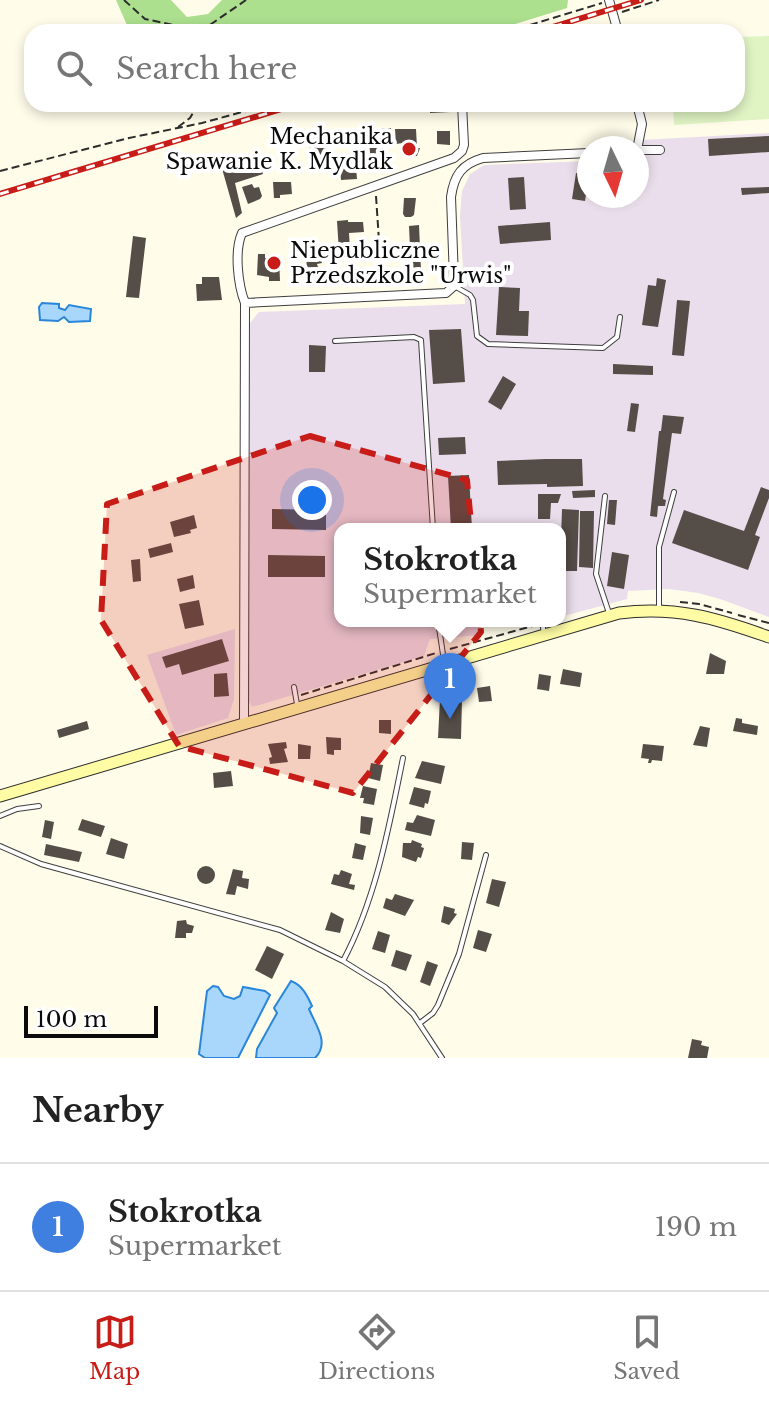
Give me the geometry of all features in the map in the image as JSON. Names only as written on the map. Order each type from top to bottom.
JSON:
[{"type":"main road","points":[[0,796],[105,768],[229,731],[244,723],[544,634],[597,622],[609,615],[659,610],[709,616],[769,637]]},
{"type":"street","points":[[609,0],[616,24]]},
{"type":"street","points":[[244,723],[245,303],[239,243],[242,233],[444,164],[462,151],[462,112]]},
{"type":"street","points":[[639,112],[642,124],[637,150],[660,150]]},
{"type":"street","points":[[245,303],[446,293],[454,286],[451,197],[453,184],[461,170],[472,161],[483,158],[577,154]]},
{"type":"lane","points":[[454,286],[473,300],[477,336],[481,341],[497,346],[603,348],[617,337],[620,317]]},
{"type":"lane","points":[[335,341],[414,337],[421,340],[433,523]]},
{"type":"lane","points":[[659,610],[659,547],[674,492]]},
{"type":"lane","points":[[605,496],[596,574],[609,615]]},
{"type":"lane","points":[[438,627],[438,685]]},
{"type":"lane","points":[[543,627],[544,634]]},
{"type":"lane","points":[[294,687],[298,707]]},
{"type":"lane","points":[[343,961],[365,908],[388,834],[403,758]]},
{"type":"lane","points":[[0,816],[17,809],[39,806]]},
{"type":"lane","points":[[0,846],[41,864],[270,925],[343,961],[385,987],[420,1023],[442,1058]]},
{"type":"lane","points":[[420,1023],[438,1005],[459,954],[486,855]]},
{"type":"path","points":[[124,0],[145,19],[165,24]]},
{"type":"path","points":[[214,24],[246,0]]},
{"type":"path","points":[[532,24],[609,0]]},
{"type":"path","points":[[613,15],[659,0]]},
{"type":"path","points":[[175,129],[193,112]]},
{"type":"path","points":[[0,171],[240,112]]},
{"type":"path","points":[[376,188],[383,295]]},
{"type":"highlighted area","points":[[310,436],[467,480],[481,632],[353,793],[179,746],[101,620],[107,504]]},
{"type":"shaded area","points":[[769,133],[769,617],[720,599],[669,589],[628,591],[627,599],[566,615],[566,523],[334,523],[334,627],[482,627],[482,635],[430,639],[424,656],[252,707],[248,699],[250,323],[259,312],[465,304],[460,216],[462,191],[470,174],[484,165],[577,161],[577,208],[649,208],[649,140]]},
{"type":"shaded area","points":[[235,629],[234,699],[228,718],[176,735],[147,655]]},
{"type":"green space","points":[[116,0],[171,0],[187,17],[208,14],[222,0],[568,0],[567,8],[515,24],[126,24]]},
{"type":"green space","points":[[769,36],[769,119],[674,125],[673,112],[745,112],[745,37]]},
{"type":"water","points":[[42,303],[59,304],[59,308],[65,310],[69,305],[91,309],[90,321],[69,322],[64,317],[58,321],[40,320],[39,307]]},
{"type":"water","points":[[291,981],[301,988],[312,1006],[309,1009],[322,1040],[319,1052],[315,1058],[256,1058],[257,1049],[277,1013],[274,1008]]},
{"type":"water","points":[[213,986],[218,987],[224,996],[234,999],[240,996],[243,987],[265,991],[270,995],[238,1058],[205,1058],[199,1054],[207,991]]},
{"type":"building","points":[[391,128],[392,146],[382,146],[383,164],[371,165],[369,140],[363,141],[362,130]]},
{"type":"building","points":[[395,129],[416,129],[417,148],[420,148],[417,156],[404,157],[403,143],[396,144]]},
{"type":"building","points":[[437,131],[450,131],[450,145],[437,144]]},
{"type":"building","points":[[325,135],[328,159],[310,160],[308,137]]},
{"type":"building","points":[[769,136],[769,152],[709,156],[708,139]]},
{"type":"building","points":[[257,154],[263,174],[235,183],[242,213],[236,218],[221,165]]},
{"type":"building","points":[[356,167],[357,179],[341,180],[340,168]]},
{"type":"building","points":[[576,173],[577,173],[577,200],[572,199]]},
{"type":"building","points":[[524,177],[526,209],[510,210],[508,178]]},
{"type":"building","points":[[273,182],[291,182],[292,194],[274,198]]},
{"type":"building","points":[[252,184],[254,188],[259,187],[262,196],[248,204],[242,187]]},
{"type":"building","points":[[769,187],[769,193],[742,195],[741,188]]},
{"type":"building","points":[[404,198],[416,198],[411,217],[403,214]]},
{"type":"building","points":[[337,221],[363,222],[364,232],[349,233],[350,251],[339,252]]},
{"type":"building","points":[[550,222],[551,240],[500,244],[498,226]]},
{"type":"building","points":[[419,225],[420,248],[410,248],[409,226]]},
{"type":"building","points":[[133,236],[146,238],[139,298],[126,297]]},
{"type":"building","points":[[314,245],[314,248],[321,247],[322,263],[317,264],[318,267],[307,268],[305,246]]},
{"type":"building","points":[[258,254],[265,254],[265,258],[279,257],[280,281],[269,281],[269,277],[257,275]]},
{"type":"building","points":[[420,254],[421,268],[408,267],[407,255]]},
{"type":"building","points":[[202,277],[219,277],[222,300],[197,301],[196,284],[202,284]]},
{"type":"building","points":[[657,278],[666,280],[658,327],[642,325],[648,285],[656,286]]},
{"type":"building","points":[[499,287],[520,288],[519,311],[529,311],[528,336],[496,335]]},
{"type":"building","points":[[677,300],[690,301],[684,356],[672,355]]},
{"type":"building","points":[[461,329],[465,382],[433,384],[429,330]]},
{"type":"building","points":[[309,345],[326,346],[325,372],[309,372]]},
{"type":"building","points":[[613,364],[653,366],[653,375],[613,374]]},
{"type":"building","points":[[503,376],[516,384],[501,410],[488,402]]},
{"type":"building","points":[[631,403],[639,404],[635,432],[627,431]]},
{"type":"building","points":[[663,415],[684,417],[681,434],[672,433],[663,499],[666,500],[665,506],[658,506],[657,517],[650,516]]},
{"type":"building","points":[[465,437],[466,454],[439,455],[438,438]]},
{"type":"building","points":[[582,459],[583,486],[498,485],[497,461]]},
{"type":"building","points":[[469,475],[472,523],[451,523],[448,476]]},
{"type":"building","points":[[761,487],[769,490],[769,498],[755,535],[760,537],[748,570],[672,543],[684,510],[744,531]]},
{"type":"building","points":[[595,490],[595,497],[573,498],[572,491]]},
{"type":"building","points":[[538,494],[561,494],[558,503],[551,503],[550,519],[538,519]]},
{"type":"building","points":[[609,500],[617,500],[615,525],[607,524]]},
{"type":"building","points":[[272,509],[326,510],[326,530],[272,529]]},
{"type":"building","points":[[562,509],[579,510],[577,571],[566,571],[566,523],[562,523]]},
{"type":"building","points":[[580,511],[594,511],[593,568],[579,567]]},
{"type":"building","points":[[194,515],[197,528],[190,530],[191,533],[174,537],[170,522]]},
{"type":"building","points":[[171,543],[173,552],[150,558],[148,549]]},
{"type":"building","points":[[612,552],[629,555],[624,589],[607,586]]},
{"type":"building","points":[[268,555],[325,556],[325,577],[268,577]]},
{"type":"building","points":[[140,559],[141,581],[133,582],[131,560]]},
{"type":"building","points":[[193,575],[195,588],[180,592],[177,579]]},
{"type":"building","points":[[199,600],[204,625],[185,629],[179,604]]},
{"type":"building","points":[[222,639],[229,661],[182,675],[179,664],[166,668],[162,657]]},
{"type":"building","points":[[710,653],[726,661],[724,674],[706,674]]},
{"type":"building","points":[[563,669],[582,673],[580,687],[560,684]]},
{"type":"building","points":[[227,673],[229,696],[214,697],[214,674]]},
{"type":"building","points":[[539,674],[551,676],[549,691],[537,689]]},
{"type":"building","points":[[490,686],[492,701],[479,702],[477,688]]},
{"type":"building","points":[[440,699],[462,700],[461,739],[438,738]]},
{"type":"building","points":[[736,718],[742,719],[742,723],[758,726],[757,735],[733,731]]},
{"type":"building","points":[[379,720],[391,720],[391,734],[379,733]]},
{"type":"building","points":[[87,721],[89,729],[59,738],[57,730]]},
{"type":"building","points":[[700,726],[710,728],[707,747],[693,745]]},
{"type":"building","points":[[326,737],[341,738],[341,750],[334,750],[334,755],[327,754]]},
{"type":"building","points":[[286,742],[287,748],[284,749],[288,762],[270,764],[269,758],[272,757],[268,744]]},
{"type":"building","points":[[298,744],[311,746],[310,759],[298,759]]},
{"type":"building","points":[[643,744],[664,746],[662,761],[652,760],[648,763],[649,759],[641,758]]},
{"type":"building","points":[[422,761],[445,766],[441,784],[415,778]]},
{"type":"building","points":[[371,763],[383,765],[380,781],[368,778]]},
{"type":"building","points":[[231,771],[233,786],[214,788],[213,773]]},
{"type":"building","points":[[363,786],[377,789],[374,805],[363,803],[364,798],[360,798]]},
{"type":"building","points":[[414,787],[431,791],[424,808],[409,804]]},
{"type":"building","points":[[417,815],[435,820],[431,836],[405,830],[407,822],[413,823]]},
{"type":"building","points":[[361,816],[373,818],[370,835],[360,833]]},
{"type":"building","points":[[82,819],[105,826],[101,837],[78,830]]},
{"type":"building","points":[[45,820],[54,822],[51,839],[42,837]]},
{"type":"building","points":[[111,838],[128,844],[124,859],[106,854]]},
{"type":"building","points":[[412,840],[424,848],[416,862],[402,857],[403,843],[411,843]]},
{"type":"building","points":[[462,842],[474,843],[472,860],[461,859]]},
{"type":"building","points":[[355,843],[366,846],[363,860],[352,858]]},
{"type":"building","points":[[46,844],[82,852],[79,862],[44,855]]},
{"type":"building","points":[[206,866],[215,875],[206,884],[197,875]]},
{"type":"building","points":[[233,869],[243,871],[242,878],[249,879],[248,889],[237,886],[235,895],[226,894]]},
{"type":"building","points":[[341,870],[352,874],[349,884],[355,885],[354,890],[331,884],[334,874],[339,875]]},
{"type":"building","points":[[492,879],[506,882],[499,907],[486,903]]},
{"type":"building","points":[[395,894],[414,900],[405,916],[383,908],[386,898],[392,900]]},
{"type":"building","points":[[444,906],[455,909],[454,913],[457,914],[449,925],[441,922]]},
{"type":"building","points":[[331,912],[344,919],[340,933],[325,930]]},
{"type":"building","points":[[186,920],[187,924],[194,926],[192,933],[186,933],[186,938],[175,938],[177,921]]},
{"type":"building","points":[[478,930],[492,934],[486,952],[473,948]]},
{"type":"building","points":[[378,931],[390,935],[385,953],[372,949]]},
{"type":"building","points":[[267,946],[284,954],[272,979],[255,970]]},
{"type":"building","points":[[396,950],[412,955],[406,971],[391,966]]},
{"type":"building","points":[[427,961],[438,965],[430,986],[420,982]]},
{"type":"building","points":[[692,1039],[702,1041],[701,1045],[709,1047],[707,1058],[688,1058]]},
{"type":"railway","points":[[562,24],[641,0]]},
{"type":"railway","points":[[0,194],[272,112]]},
{"type":"place","name":"Mechanika Spawanie K. Mydlak","points":[[409,149]]},
{"type":"place","name":"Niepubliczne Przedszkole \"Urwis\"","points":[[274,263]]},
{"type":"place","name":"Stokrotka","points":[[450,719]]}]
